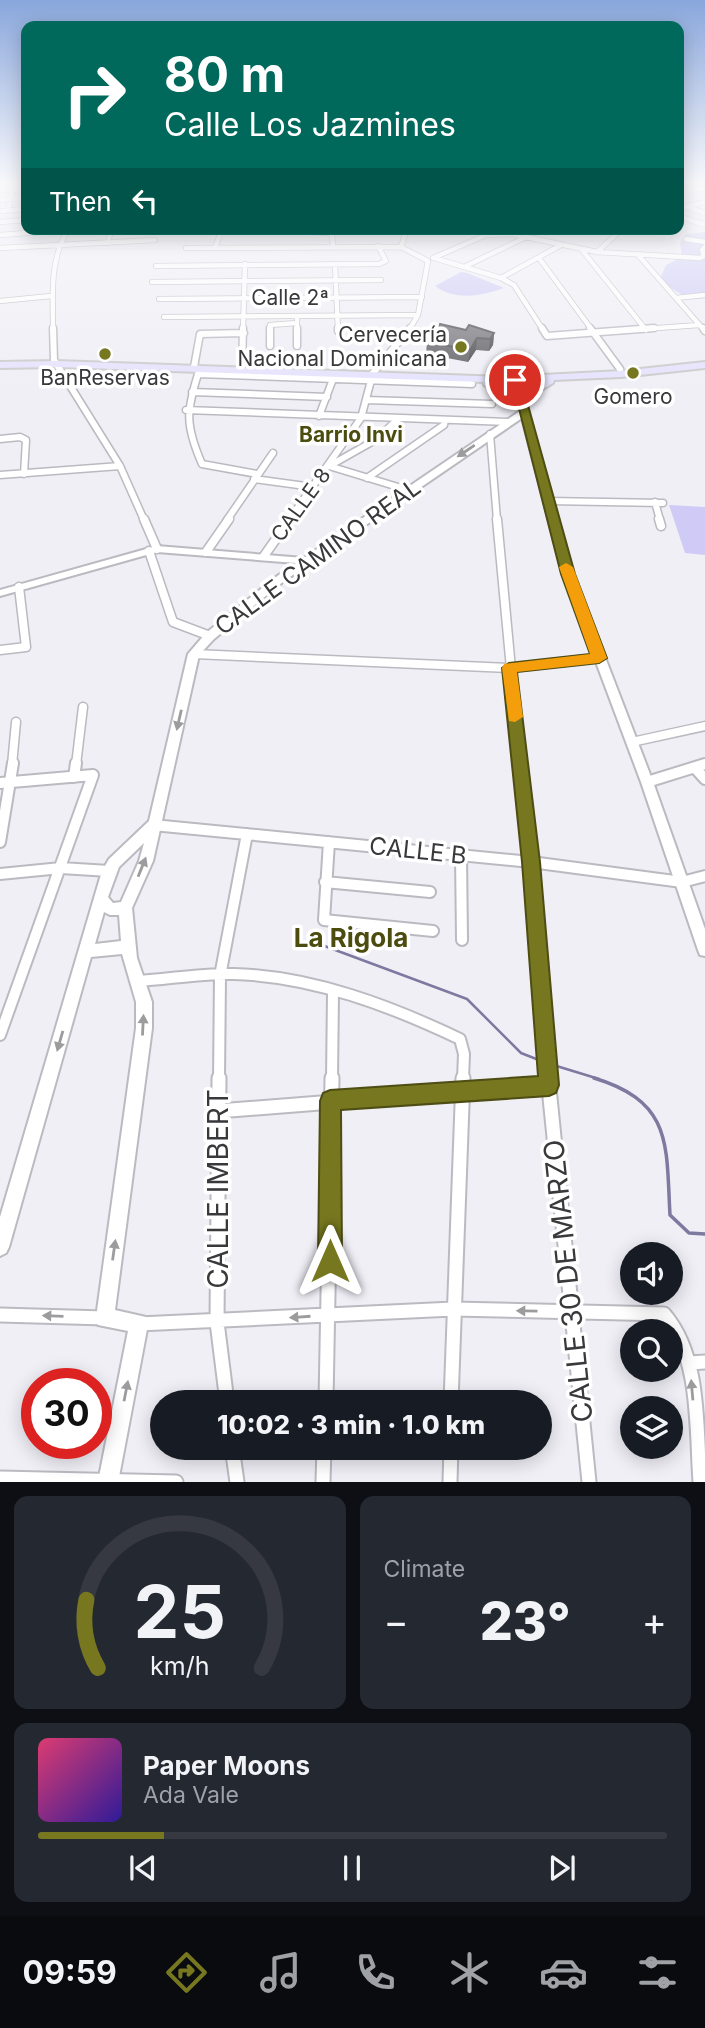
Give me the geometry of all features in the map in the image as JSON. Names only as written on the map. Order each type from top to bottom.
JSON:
[{"type":"main road","points":[[0,363],[55,362],[197,371],[468,381],[498,386],[522,407],[544,384],[569,377]]},
{"type":"main road","points":[[480,374],[569,377],[705,363]]},
{"type":"main road","points":[[468,381],[705,363]]},
{"type":"main road","points":[[197,371],[242,369],[373,377],[521,370],[554,373]]},
{"type":"street","points":[[57,250],[52,270],[51,296],[55,362],[120,466],[153,550],[173,622],[210,636]]},
{"type":"street","points":[[156,266],[384,262],[386,261],[380,250]]},
{"type":"street","points":[[409,250],[501,278],[518,289],[547,336],[699,325]]},
{"type":"street","points":[[197,371],[333,379],[373,377],[411,329],[418,315],[424,277],[431,259],[449,250]]},
{"type":"street","points":[[467,267],[500,250]]},
{"type":"street","points":[[501,278],[552,250]]},
{"type":"street","points":[[582,250],[646,330]]},
{"type":"street","points":[[583,250],[639,256],[703,258],[704,250]]},
{"type":"street","points":[[597,253],[600,250]]},
{"type":"street","points":[[639,256],[705,331]]},
{"type":"street","points":[[538,258],[620,369]]},
{"type":"street","points":[[242,369],[245,264]]},
{"type":"street","points":[[335,264],[338,331]]},
{"type":"street","points":[[152,282],[381,280]]},
{"type":"street","points":[[676,299],[705,295]]},
{"type":"street","points":[[0,301],[51,296]]},
{"type":"street","name":"Calle 2ª","points":[[159,299],[422,297]]},
{"type":"street","points":[[271,346],[271,324],[338,316],[418,315]]},
{"type":"street","points":[[164,317],[245,316],[297,319]]},
{"type":"street","points":[[297,319],[297,346]]},
{"type":"street","points":[[244,332],[201,334],[197,371],[186,410],[189,435],[202,464],[313,487]]},
{"type":"street","name":"CALLE 8","points":[[264,556],[361,418],[373,377]]},
{"type":"street","points":[[514,377],[568,574],[632,742],[705,948]]},
{"type":"street","points":[[320,416],[333,379]]},
{"type":"street","points":[[192,391],[327,397]]},
{"type":"street","points":[[366,400],[493,401],[489,421]]},
{"type":"street","name":"CALLE CAMINO REAL","points":[[125,908],[145,861],[194,654],[210,636],[280,579],[508,422],[522,407]]},
{"type":"street","points":[[186,410],[508,422]]},
{"type":"street","points":[[328,466],[377,439],[398,419]]},
{"type":"street","points":[[367,478],[444,425],[445,420]]},
{"type":"street","points":[[490,434],[509,668],[531,862]]},
{"type":"street","points":[[0,439],[20,437],[26,440],[24,474]]},
{"type":"street","points":[[206,552],[273,453]]},
{"type":"street","points":[[0,475],[120,466]]},
{"type":"street","points":[[328,466],[408,490]]},
{"type":"street","points":[[548,501],[659,503],[661,526]]},
{"type":"street","points":[[0,593],[153,550],[306,561]]},
{"type":"street","points":[[264,556],[275,567],[280,579]]},
{"type":"street","points":[[0,650],[26,647],[19,587]]},
{"type":"street","points":[[194,654],[509,668],[599,658]]},
{"type":"street","points":[[74,777],[83,707]]},
{"type":"street","points":[[0,842],[11,783],[16,722]]},
{"type":"street","points":[[632,742],[705,726]]},
{"type":"street","points":[[646,782],[700,766],[705,779]]},
{"type":"street","points":[[0,783],[93,775],[0,1035]]},
{"type":"street","points":[[0,1247],[109,871],[122,854],[153,825]]},
{"type":"street","name":"CALLE B","points":[[153,825],[531,862],[682,882]]},
{"type":"street","name":"CALLE IMBERT","points":[[226,1390],[217,1322],[220,976],[247,834]]},
{"type":"street","points":[[329,842],[324,920],[433,931]]},
{"type":"street","points":[[461,855],[462,940]]},
{"type":"street","name":"CALLE 30 DE MARZO","points":[[531,862],[549,1082],[589,1482]]},
{"type":"street","points":[[0,874],[61,868],[109,871]]},
{"type":"street","points":[[682,882],[705,876]]},
{"type":"street","points":[[325,882],[430,892]]},
{"type":"street","points":[[100,899],[110,909],[125,908],[128,947],[144,1002],[144,1028],[105,1318]]},
{"type":"street","points":[[85,951],[128,947]]},
{"type":"street","points":[[138,981],[248,974],[299,983],[421,1019],[460,1039],[464,1054],[451,1390]]},
{"type":"street","points":[[327,1390],[330,1315],[333,993]]},
{"type":"street","points":[[218,1111],[461,1092],[549,1082]]},
{"type":"street","points":[[0,1315],[105,1318],[139,1324],[453,1309],[664,1314],[668,1317],[690,1363],[700,1482]]},
{"type":"street","points":[[108,1481],[139,1324]]},
{"type":"street","points":[[690,1363],[705,1362]]},
{"type":"street","points":[[234,1460],[237,1482]]},
{"type":"street","points":[[323,1482],[324,1460]]},
{"type":"street","points":[[450,1482],[451,1460]]},
{"type":"street","points":[[0,1478],[176,1482]]},
{"type":"shaded area","points":[[681,250],[705,250],[705,298],[686,296],[660,279],[666,265],[682,257]]},
{"type":"shaded area","points":[[461,272],[504,288],[469,296],[451,294],[435,286]]},
{"type":"shaded area","points":[[669,505],[705,507],[705,555],[685,553]]},
{"type":"building","points":[[440,324],[466,330],[469,325],[494,333],[490,339],[477,338],[470,350],[427,342]]},
{"type":"waterway","points":[[311,941],[467,999],[521,1053],[544,1062]]},
{"type":"waterway","points":[[550,1064],[599,1079]]},
{"type":"waterway","points":[[594,1078],[620,1088],[639,1100],[652,1113],[665,1147],[670,1215],[689,1233],[705,1234]]},
{"type":"slow traffic","points":[[515,717],[509,668],[599,658],[566,567]]},
{"type":"place","name":"Cervecería Nacional Dominicana","points":[[461,347]]},
{"type":"place","name":"BanReservas","points":[[105,354]]},
{"type":"place","name":"Gomero","points":[[633,373]]},
{"type":"district","name":"Barrio Invi","points":[[351,435]]},
{"type":"district","name":"La Rigola","points":[[351,938]]},
{"type":"route","points":[[330,1261],[330,1101],[549,1085],[531,862],[509,668],[599,658],[568,574],[515,380]]}]
